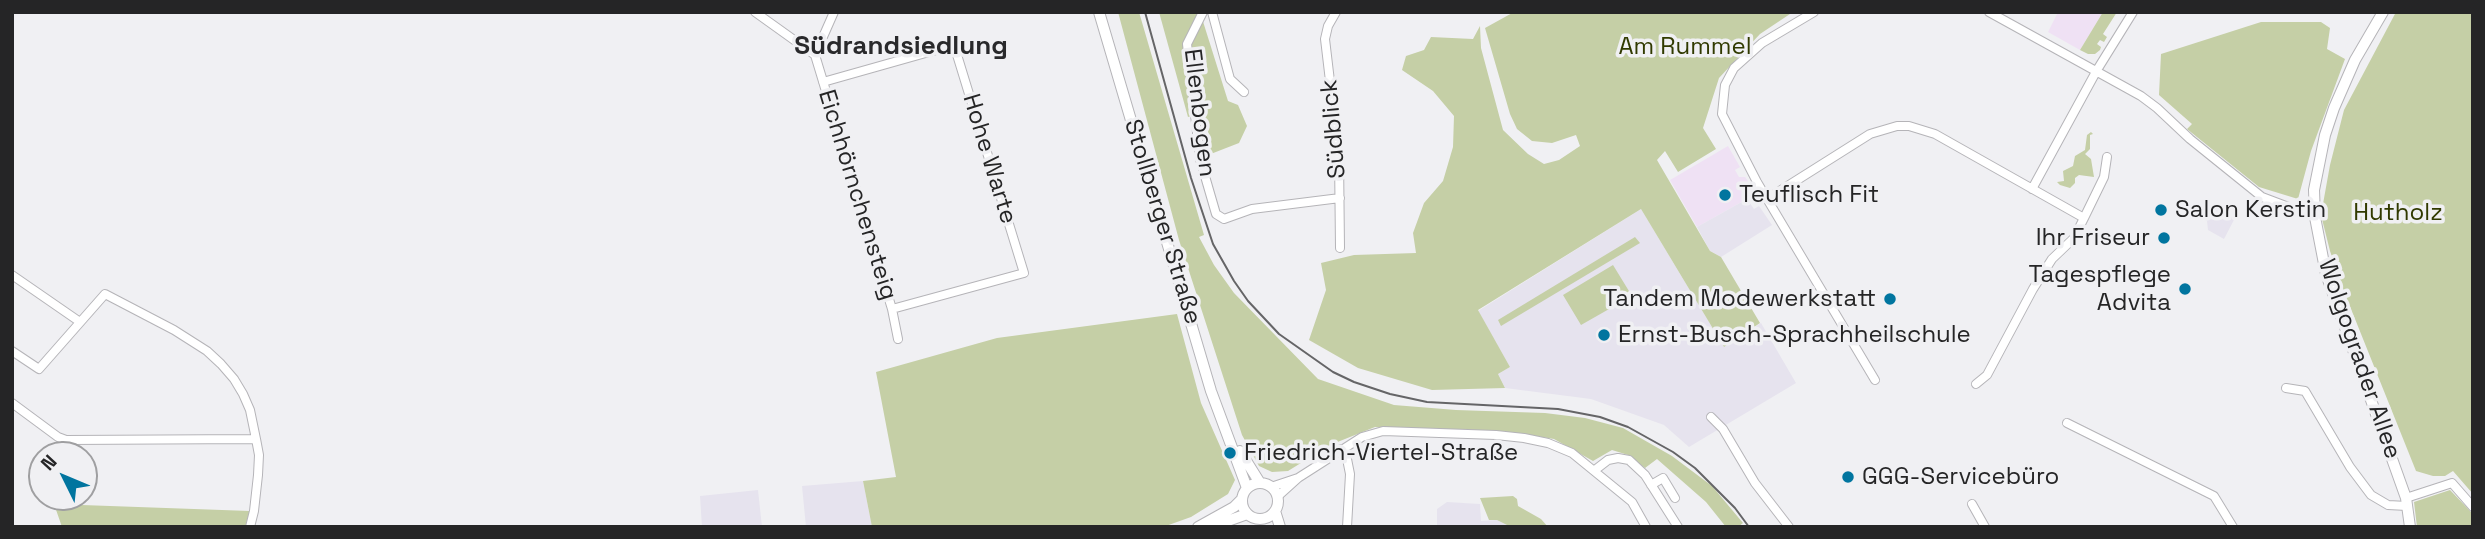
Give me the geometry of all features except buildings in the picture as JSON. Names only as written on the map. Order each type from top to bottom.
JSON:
[{"type":"main road","name":"Stollberger Straße","points":[[1099,12],[1211,391],[1247,488]]},
{"type":"main road","name":"Wolgograder Allee","points":[[2379,14],[2355,60],[2325,135],[2314,190],[2315,217],[2326,274],[2380,420],[2407,502],[2410,527]]},
{"type":"main road","name":"Stollberger Straße","points":[[1227,432],[1266,485]]},
{"type":"main road","points":[[1198,527],[1234,508],[1247,488],[1266,485],[1278,497],[1275,512],[1280,527]]},
{"type":"main road","points":[[1241,499],[1247,514],[1264,523],[1275,512]]},
{"type":"main road","points":[[1211,527],[1247,514]]},
{"type":"street","points":[[755,12],[815,55],[834,12]]},
{"type":"street","name":"Ellenbogen","points":[[1203,12],[1187,44],[1200,159],[1216,214],[1224,219],[1252,209],[1340,198]]},
{"type":"street","points":[[1212,12],[1230,79],[1244,92]]},
{"type":"street","name":"Südblick","points":[[1336,12],[1328,26],[1325,39],[1339,157],[1339,248]]},
{"type":"street","points":[[1814,12],[1762,43],[1734,68],[1725,85],[1722,114],[1767,199],[1875,380]]},
{"type":"street","points":[[1989,12],[2097,70],[2157,108],[2216,161],[2262,197],[2315,217]]},
{"type":"street","points":[[2032,189],[2097,70],[2133,12]]},
{"type":"street","name":"Hohe Warte","points":[[822,82],[954,44],[1024,273],[892,309]]},
{"type":"street","name":"Eichhörnchensteig","points":[[815,55],[892,309],[898,339]]},
{"type":"street","points":[[1767,199],[1870,134],[1896,126],[1909,126],[1935,134],[2084,218]]},
{"type":"street","points":[[1976,384],[1987,375],[2052,259],[2074,238],[2104,177],[2106,157]]},
{"type":"street","points":[[12,275],[80,322]]},
{"type":"street","points":[[12,351],[39,369],[105,294],[191,340],[214,358],[234,379],[250,410],[259,455],[250,527]]},
{"type":"street","name":"Wolgograder Allee","points":[[2286,388],[2305,391],[2350,467],[2371,495],[2388,505],[2407,502]]},
{"type":"street","points":[[12,403],[66,440],[256,439]]},
{"type":"street","points":[[1711,416],[1723,429],[1755,484],[1789,527]]},
{"type":"street","points":[[2067,423],[2214,496],[2233,527]]},
{"type":"street","points":[[1278,497],[1298,478],[1341,450],[1362,437],[1383,431],[1496,435],[1552,444],[1572,453],[1632,502],[1646,527]]},
{"type":"street","points":[[1341,450],[1347,459],[1350,474],[1348,527]]},
{"type":"street","points":[[1595,470],[1608,460],[1629,460],[1645,475],[1678,527]]},
{"type":"street","points":[[1266,485],[1298,478]]},
{"type":"street","points":[[1651,485],[1663,478],[1675,498]]},
{"type":"street","points":[[2407,502],[2452,484],[2473,507]]},
{"type":"street","points":[[1972,504],[1985,527]]},
{"type":"shaded area","points":[[2058,12],[2103,12],[2080,50],[2048,32]]},
{"type":"shaded area","points":[[1728,146],[1740,167],[1735,170],[1739,177],[1745,177],[1755,191],[1754,195],[1697,227],[1670,180]]},
{"type":"shaded area","points":[[1747,199],[1754,209],[1759,206],[1772,225],[1721,257],[1710,251],[1697,227]]},
{"type":"shaded area","points":[[2214,208],[2235,218],[2224,239],[2208,230],[2207,221],[2201,218],[2205,212],[2211,215]]},
{"type":"shaded area","name":"Ernst-Busch-Sprachheilschule","points":[[1641,209],[1724,347],[1761,323],[1796,383],[1689,447],[1664,425],[1591,399],[1505,388],[1498,374],[1510,367],[1478,311]]},
{"type":"shaded area","points":[[863,481],[872,527],[806,527],[802,486]]},
{"type":"shaded area","points":[[758,490],[762,527],[702,527],[700,496]]},
{"type":"shaded area","points":[[1447,502],[1480,504],[1481,521],[1497,520],[1511,527],[1437,527],[1437,509]]},
{"type":"green space","points":[[1118,12],[1139,12],[1204,235],[1199,237],[1214,265],[1234,293],[1318,379],[1394,405],[1545,413],[1585,418],[1623,428],[1672,456],[1712,486],[1743,523],[1738,527],[1726,527],[1706,502],[1657,459],[1645,468],[1628,455],[1612,450],[1593,461],[1554,439],[1529,435],[1375,427],[1330,445],[1288,471],[1272,472],[1259,466],[1242,435],[1179,240]]},
{"type":"green space","points":[[1159,12],[1200,12],[1228,101],[1238,105],[1247,126],[1239,143],[1203,157],[1201,147],[1211,146],[1204,112],[1188,117]]},
{"type":"green space","name":"Am Rummel","points":[[1514,12],[1793,12],[1760,34],[1719,78],[1703,128],[1716,149],[1678,172],[1665,151],[1657,160],[1710,251],[1721,257],[1760,323],[1724,347],[1641,209],[1478,310],[1510,367],[1498,374],[1505,388],[1432,390],[1358,368],[1309,340],[1326,290],[1321,263],[1354,255],[1416,253],[1413,233],[1424,203],[1443,181],[1453,147],[1454,116],[1433,91],[1402,70],[1406,56],[1424,50],[1431,37],[1473,39],[1480,26],[1481,48],[1503,130],[1528,154],[1544,164],[1559,160],[1580,146],[1576,135],[1552,143],[1532,141],[1517,129],[1510,114],[1485,28]]},
{"type":"green space","points":[[2103,12],[2117,12],[2103,34],[2107,37],[2104,42],[2100,40],[2097,44],[2101,47],[2100,50],[2095,54],[2088,54],[2080,50]]},
{"type":"green space","name":"Hutholz","points":[[2396,12],[2473,12],[2473,494],[2453,471],[2445,476],[2433,476],[2416,471],[2343,289],[2321,215],[2344,110]]},
{"type":"green space","points":[[2261,22],[2321,22],[2330,28],[2327,49],[2345,59],[2311,151],[2298,199],[2259,187],[2187,129],[2192,124],[2159,95],[2161,54]]},
{"type":"green space","points":[[2091,132],[2093,134],[2090,135],[2090,149],[2085,154],[2091,159],[2094,177],[2079,175],[2070,188],[2060,185],[2057,182],[2064,181],[2063,171],[2073,166],[2075,156],[2085,150],[2087,135]]},
{"type":"green space","points":[[1635,237],[1640,243],[1501,326],[1498,320]]},
{"type":"green space","points":[[1613,265],[1632,296],[1581,325],[1563,295]]},
{"type":"green space","points":[[1177,314],[1201,403],[1235,480],[1228,494],[1191,517],[1163,527],[872,527],[863,481],[896,477],[876,372],[997,338]]},
{"type":"green space","points":[[2450,490],[2473,514],[2473,527],[2417,527],[2414,502]]},
{"type":"green space","points":[[1513,496],[1517,499],[1518,506],[1541,519],[1548,527],[1511,527],[1497,520],[1489,520],[1480,498]]},
{"type":"green space","points":[[98,506],[250,511],[245,527],[62,527],[56,511],[98,511]]},
{"type":"tram line","points":[[1145,12],[1191,178],[1213,244],[1248,301],[1279,334],[1333,372],[1390,394],[1427,402],[1558,409],[1600,417],[1628,427],[1673,452],[1695,468],[1735,508],[1749,527]]},
{"type":"place","name":"Teuflisch Fit","points":[[1725,195]]},
{"type":"place","name":"Salon Kerstin","points":[[2161,210]]},
{"type":"place","name":"Ihr Friseur","points":[[2164,238]]},
{"type":"place","name":"Tagespflege Advita","points":[[2185,289]]},
{"type":"place","name":"Tandem Modewerkstatt","points":[[1890,299]]},
{"type":"place","name":"Ernst-Busch-Sprachheilschule","points":[[1604,335]]},
{"type":"place","name":"Friedrich-Viertel-Straße","points":[[1230,453]]},
{"type":"place","name":"GGG-Servicebüro","points":[[1848,477]]},
{"type":"district","name":"Südrandsiedlung","points":[[901,47]]}]
